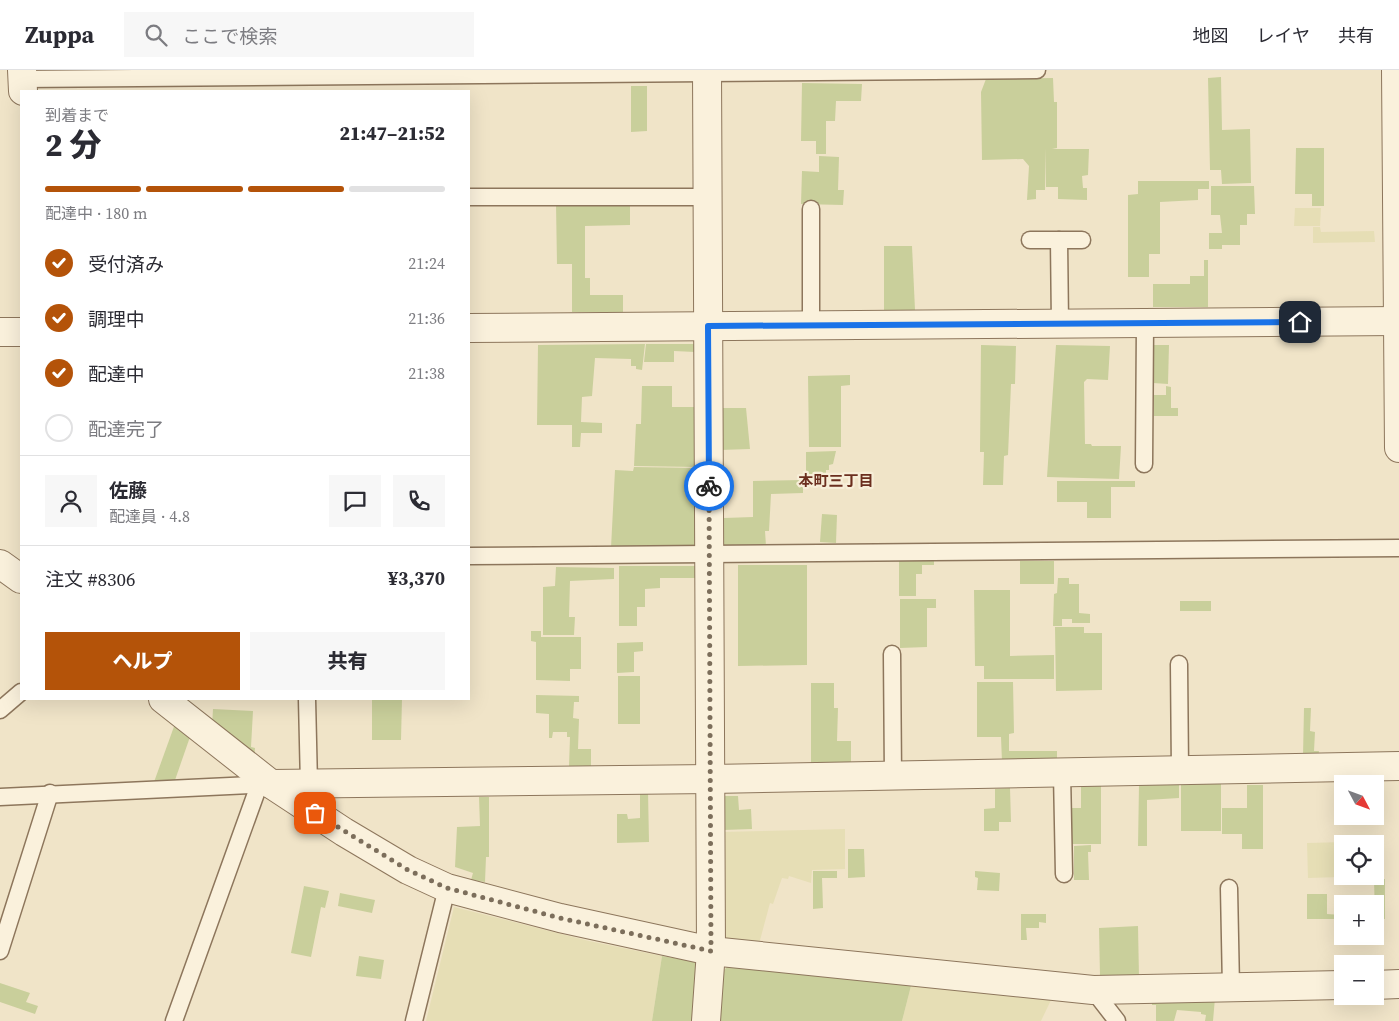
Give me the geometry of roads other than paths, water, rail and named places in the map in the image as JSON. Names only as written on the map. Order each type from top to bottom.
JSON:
[{"type":"street","points":[[1396,70],[1399,448]]},
{"type":"street","points":[[706,1021],[711,951],[707,71]]},
{"type":"street","points":[[470,328],[1398,321]]},
{"type":"street","points":[[0,332],[20,332]]},
{"type":"street","points":[[0,564],[20,578]]},
{"type":"street","points":[[164,700],[265,784],[408,870],[447,888],[560,918],[711,951],[1093,990],[1334,985]]},
{"type":"street","points":[[265,784],[711,779],[1399,766]]},
{"type":"street","points":[[1384,985],[1399,984]]},
{"type":"lane","points":[[22,80],[707,71],[1037,70]]},
{"type":"lane","points":[[470,197],[708,197]]},
{"type":"lane","points":[[810,209],[811,326]]},
{"type":"lane","points":[[1030,240],[1082,240]]},
{"type":"lane","points":[[1059,240],[1060,324]]},
{"type":"lane","points":[[1144,464],[1145,324]]},
{"type":"lane","points":[[470,556],[710,556],[1399,548]]},
{"type":"lane","points":[[892,654],[893,776]]},
{"type":"lane","points":[[1179,664],[1180,771]]},
{"type":"lane","points":[[0,710],[20,693]]},
{"type":"lane","points":[[306,700],[308,784]]},
{"type":"lane","points":[[1062,773],[1064,874]]},
{"type":"lane","points":[[0,797],[50,793],[265,784],[174,1021]]},
{"type":"lane","points":[[0,951],[50,793]]},
{"type":"lane","points":[[414,1021],[447,888]]},
{"type":"lane","points":[[1229,888],[1231,988]]},
{"type":"lane","points":[[1093,990],[1117,1021]]},
{"type":"district","name":"本町三丁目","points":[[836,481]]}]
